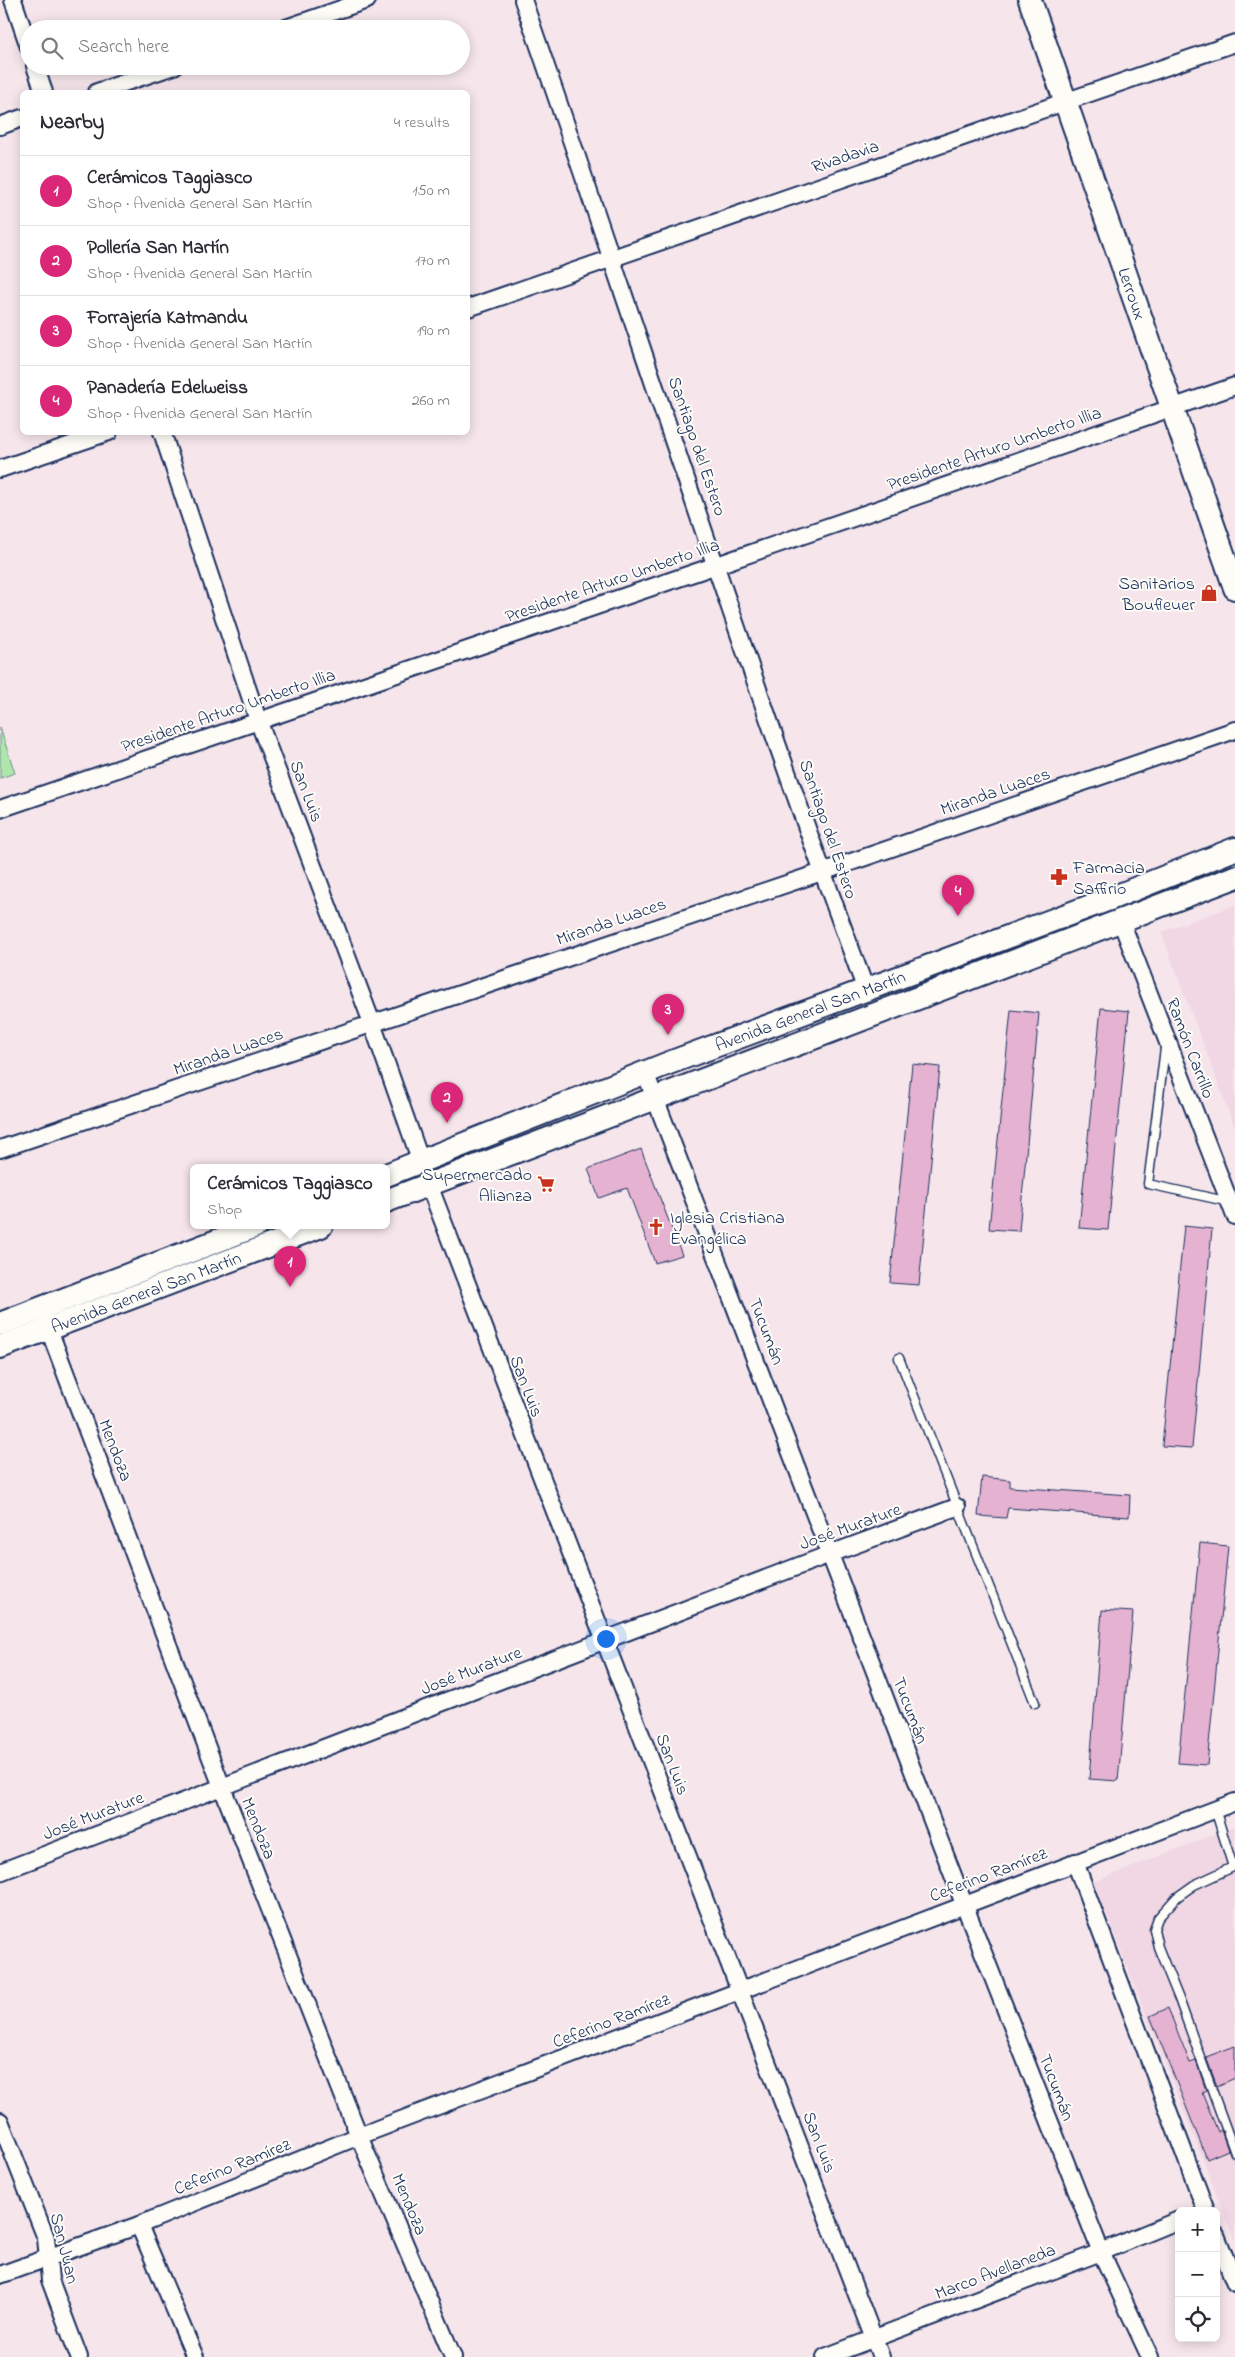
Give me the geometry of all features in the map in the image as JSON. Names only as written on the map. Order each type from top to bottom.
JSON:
[{"type":"main road","name":"Lerroux","points":[[1030,0],[1067,101],[1171,408],[1235,588]]},
{"type":"main road","name":"Avenida General San Martín","points":[[390,1174],[645,1072],[1235,849]]},
{"type":"main road","name":"Avenida General San Martín","points":[[390,1200],[1235,877]]},
{"type":"main road","name":"Avenida General San Martín","points":[[0,1347],[45,1319],[249,1229]]},
{"type":"main road","name":"Avenida General San Martín","points":[[0,1324],[45,1319],[312,1229]]},
{"type":"street","points":[[13,0],[20,21]]},
{"type":"street","points":[[309,20],[367,0]]},
{"type":"street","name":"Santiago del Estero","points":[[523,0],[613,257],[822,872],[866,990]]},
{"type":"street","name":"Rivadavia","points":[[470,307],[1235,43]]},
{"type":"street","points":[[38,75],[43,90]]},
{"type":"street","points":[[103,90],[147,75]]},
{"type":"street","points":[[0,126],[20,119]]},
{"type":"street","name":"Presidente Arturo Umberto Illia","points":[[0,809],[717,566],[1235,386]]},
{"type":"street","points":[[0,469],[101,435]]},
{"type":"street","name":"San Luis","points":[[163,435],[258,720],[372,1023],[421,1162]]},
{"type":"street","name":"Miranda Luaces","points":[[0,1149],[822,872],[1235,730]]},
{"type":"street","name":"Ramón Carrillo","points":[[1121,921],[1232,1209]]},
{"type":"street","name":"Tucumán","points":[[645,1072],[964,1904],[1101,2252],[1150,2357]]},
{"type":"street","name":"San Luis","points":[[429,1185],[604,1641],[742,1992],[881,2357]]},
{"type":"street","name":"Mendoza","points":[[45,1319],[222,1787],[359,2136],[453,2357]]},
{"type":"street","name":"José Murature","points":[[0,1872],[957,1507]]},
{"type":"street","name":"Ceferino Ramírez","points":[[0,2275],[139,2225],[359,2136],[742,1992],[964,1904],[1235,1802]]},
{"type":"street","points":[[1075,1862],[1203,2207]]},
{"type":"street","name":"San Juan","points":[[0,2121],[46,2238],[50,2280],[80,2357]]},
{"type":"street","name":"Marco Avellaneda","points":[[825,2357],[1101,2252],[1175,2222]]},
{"type":"street","points":[[139,2225],[195,2357]]},
{"type":"street","points":[[1220,2244],[1233,2273]]},
{"type":"lane","points":[[1166,1041],[1148,1184],[1232,1209]]},
{"type":"lane","points":[[899,1358],[1035,1703]]},
{"type":"lane","points":[[1215,1809],[1234,1866],[1194,1884],[1177,1897],[1161,1914],[1154,1929],[1158,1947],[1179,1998],[1235,2153]]},
{"type":"shaded area","points":[[1235,905],[1235,1129],[1161,932]]},
{"type":"shaded area","points":[[1235,1826],[1235,2242],[1094,1882]]},
{"type":"green space","points":[[0,728],[15,773],[0,778]]},
{"type":"building","points":[[1101,1008],[1129,1011],[1108,1230],[1079,1228]]},
{"type":"building","points":[[1011,1010],[1039,1013],[1019,1231],[989,1229]]},
{"type":"building","points":[[912,1064],[940,1067],[919,1285],[890,1283]]},
{"type":"building","name":"Iglesia Cristiana Evangélica","points":[[641,1149],[682,1255],[655,1263],[627,1188],[599,1198],[588,1169]]},
{"type":"building","points":[[1184,1226],[1212,1229],[1192,1448],[1162,1446]]},
{"type":"building","points":[[982,1477],[1010,1480],[1010,1487],[1130,1495],[1129,1517],[1008,1508],[1006,1518],[978,1516]]},
{"type":"building","points":[[1200,1543],[1228,1546],[1207,1765],[1178,1763]]},
{"type":"building","points":[[1102,1610],[1133,1612],[1118,1781],[1089,1779]]},
{"type":"building","points":[[1168,2008],[1190,2063],[1196,2061],[1206,2090],[1202,2092],[1218,2132],[1221,2130],[1228,2150],[1207,2159],[1150,2016]]},
{"type":"building","points":[[1235,2046],[1235,2078],[1217,2086],[1206,2057]]},
{"type":"place","name":"Sanitarios Boufleuer","points":[[1209,593]]},
{"type":"place","name":"Farmacia Saffirio","points":[[1059,877]]},
{"type":"place","name":"Panadería Edelweiss","points":[[958,916]]},
{"type":"place","name":"Forrajería Katmandu","points":[[668,1035]]},
{"type":"place","name":"Pollería San Martín","points":[[447,1123]]},
{"type":"place","name":"Supermercado Alianza","points":[[546,1184]]},
{"type":"place","name":"Iglesia Cristiana Evangélica","points":[[656,1227]]},
{"type":"place","name":"Cerámicos Taggiasco","points":[[290,1287]]}]
